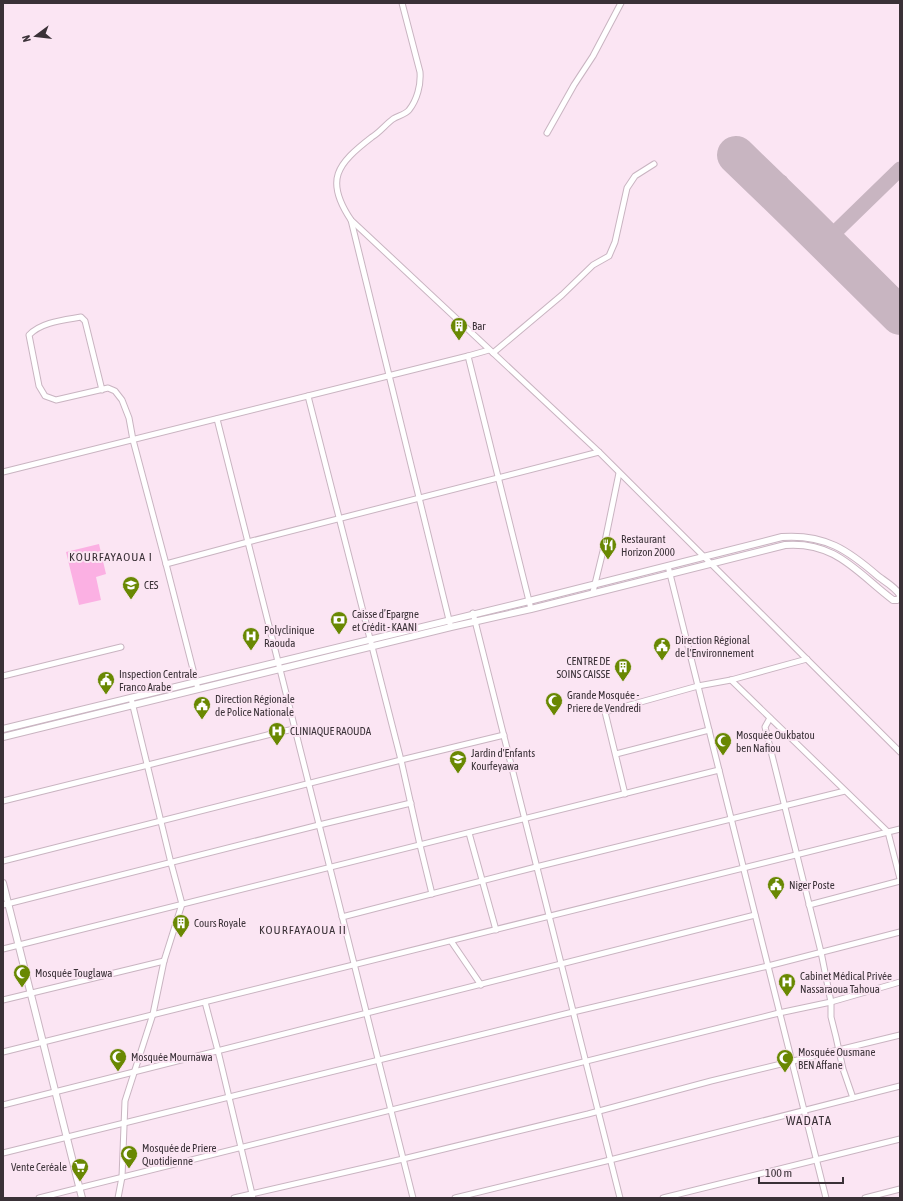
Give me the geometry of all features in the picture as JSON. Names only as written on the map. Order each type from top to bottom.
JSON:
[{"type":"street","points":[[402,3],[421,81],[416,98],[408,111],[393,119],[357,149],[340,167],[336,182],[342,207],[351,220],[599,452],[900,752]]},
{"type":"street","points":[[547,133],[574,85],[593,56],[621,3]]},
{"type":"street","points":[[3,472],[468,356],[491,352],[562,295],[593,265],[609,256],[615,242],[627,188],[635,176],[654,164]]},
{"type":"street","points":[[351,220],[451,627]]},
{"type":"street","points":[[102,390],[85,321],[81,316],[44,325],[29,335],[39,386],[45,396],[56,400],[83,395],[95,391],[102,390],[108,388],[115,391],[122,400],[129,418],[133,440],[198,689]]},
{"type":"street","points":[[468,356],[531,608]]},
{"type":"street","points":[[308,396],[401,760],[432,894]]},
{"type":"street","points":[[217,419],[413,1198]]},
{"type":"street","points":[[166,564],[599,452]]},
{"type":"street","points":[[593,592],[619,473]]},
{"type":"street","points":[[3,729],[449,619],[529,601],[595,583],[782,537],[808,537],[841,548],[859,560],[900,597],[897,600],[893,600],[853,566],[821,548],[798,544],[785,545],[3,737]]},
{"type":"street","points":[[668,566],[826,1198]]},
{"type":"street","points":[[473,614],[620,1198]]},
{"type":"street","points":[[3,676],[121,647]]},
{"type":"street","points":[[327,649],[329,657]]},
{"type":"street","points":[[625,794],[606,712],[698,686],[731,680],[807,659]]},
{"type":"street","points":[[731,680],[888,832],[900,880],[809,905]]},
{"type":"street","points":[[118,1198],[122,1177],[125,1101],[154,1014],[164,961],[182,904],[131,698]]},
{"type":"street","points":[[770,718],[765,727],[821,952],[831,1002],[831,1017],[843,1069],[853,1098]]},
{"type":"street","points":[[3,801],[295,729]]},
{"type":"street","points":[[616,754],[709,730]]},
{"type":"street","points":[[3,861],[504,735]]},
{"type":"street","points":[[3,949],[719,770]]},
{"type":"street","points":[[342,917],[536,867],[845,791]]},
{"type":"street","points":[[6,905],[319,824],[411,803]]},
{"type":"street","points":[[3,1052],[900,829]]},
{"type":"street","points":[[469,833],[496,930]]},
{"type":"street","points":[[3,884],[6,905],[18,945],[82,1198]]},
{"type":"street","points":[[3,1105],[755,916]]},
{"type":"street","points":[[3,1153],[573,1012],[768,966],[900,932]]},
{"type":"street","points":[[451,941],[481,985]]},
{"type":"street","points":[[3,1000],[164,961]]},
{"type":"street","points":[[39,1198],[779,1013],[831,1002],[900,982]]},
{"type":"street","points":[[205,1002],[252,1196]]},
{"type":"street","points":[[234,1198],[252,1196],[900,1035]]},
{"type":"street","points":[[455,1198],[900,1086]]},
{"type":"street","points":[[663,1198],[900,1139]]},
{"type":"street","points":[[865,1198],[900,1189]]},
{"type":"shaded area","points":[[99,544],[106,574],[96,577],[101,600],[79,605],[66,552]]},
{"type":"taxiway","points":[[825,242],[900,169]]},
{"type":"taxiway","points":[[781,182],[791,206],[798,215]]},
{"type":"taxiway","points":[[753,187],[778,197]]},
{"type":"runway","points":[[736,155],[900,316]]},
{"type":"place","name":"Bar","points":[[459,341]]},
{"type":"place","name":"Restaurant Horizon 2000","points":[[608,560]]},
{"type":"place","name":"CES","points":[[131,600]]},
{"type":"place","name":"Caisse d’Epargne et Crédit - KAANI","points":[[339,635]]},
{"type":"place","name":"Polyclinique Raouda","points":[[251,651]]},
{"type":"place","name":"Direction Régional de l'Environnement","points":[[662,661]]},
{"type":"place","name":"CENTRE DE SOINS CAISSE","points":[[623,682]]},
{"type":"place","name":"Inspection Centrale Franco Arabe","points":[[106,695]]},
{"type":"place","name":"Grande Mosquée - Priere de Vendredi","points":[[554,716]]},
{"type":"place","name":"Direction Régionale de Police Nationale","points":[[202,720]]},
{"type":"place","name":"CLINIAQUE RAOUDA","points":[[277,746]]},
{"type":"place","name":"Mosquée Oukbatou ben Nafiou","points":[[723,756]]},
{"type":"place","name":"Jardin d'Enfants Kourfeyawa","points":[[458,774]]},
{"type":"place","name":"Niger Poste","points":[[776,900]]},
{"type":"place","name":"Cours Royale","points":[[181,938]]},
{"type":"place","name":"Mosquée Touglawa","points":[[22,988]]},
{"type":"place","name":"Cabinet Médical Privée Nassaraoua Tahoua","points":[[787,997]]},
{"type":"place","name":"Mosquée Mournawa","points":[[118,1072]]},
{"type":"place","name":"Mosquée Ousmane BEN Affane","points":[[785,1073]]},
{"type":"place","name":"Mosquée de Priere Quotidienne","points":[[129,1169]]},
{"type":"place","name":"Vente Ceréale","points":[[80,1182]]},
{"type":"district","name":"KOURFAYAOUA I","points":[[111,557]]},
{"type":"district","name":"KOURFAYAOUA II","points":[[303,930]]},
{"type":"district","name":"WADATA","points":[[809,1120]]}]
